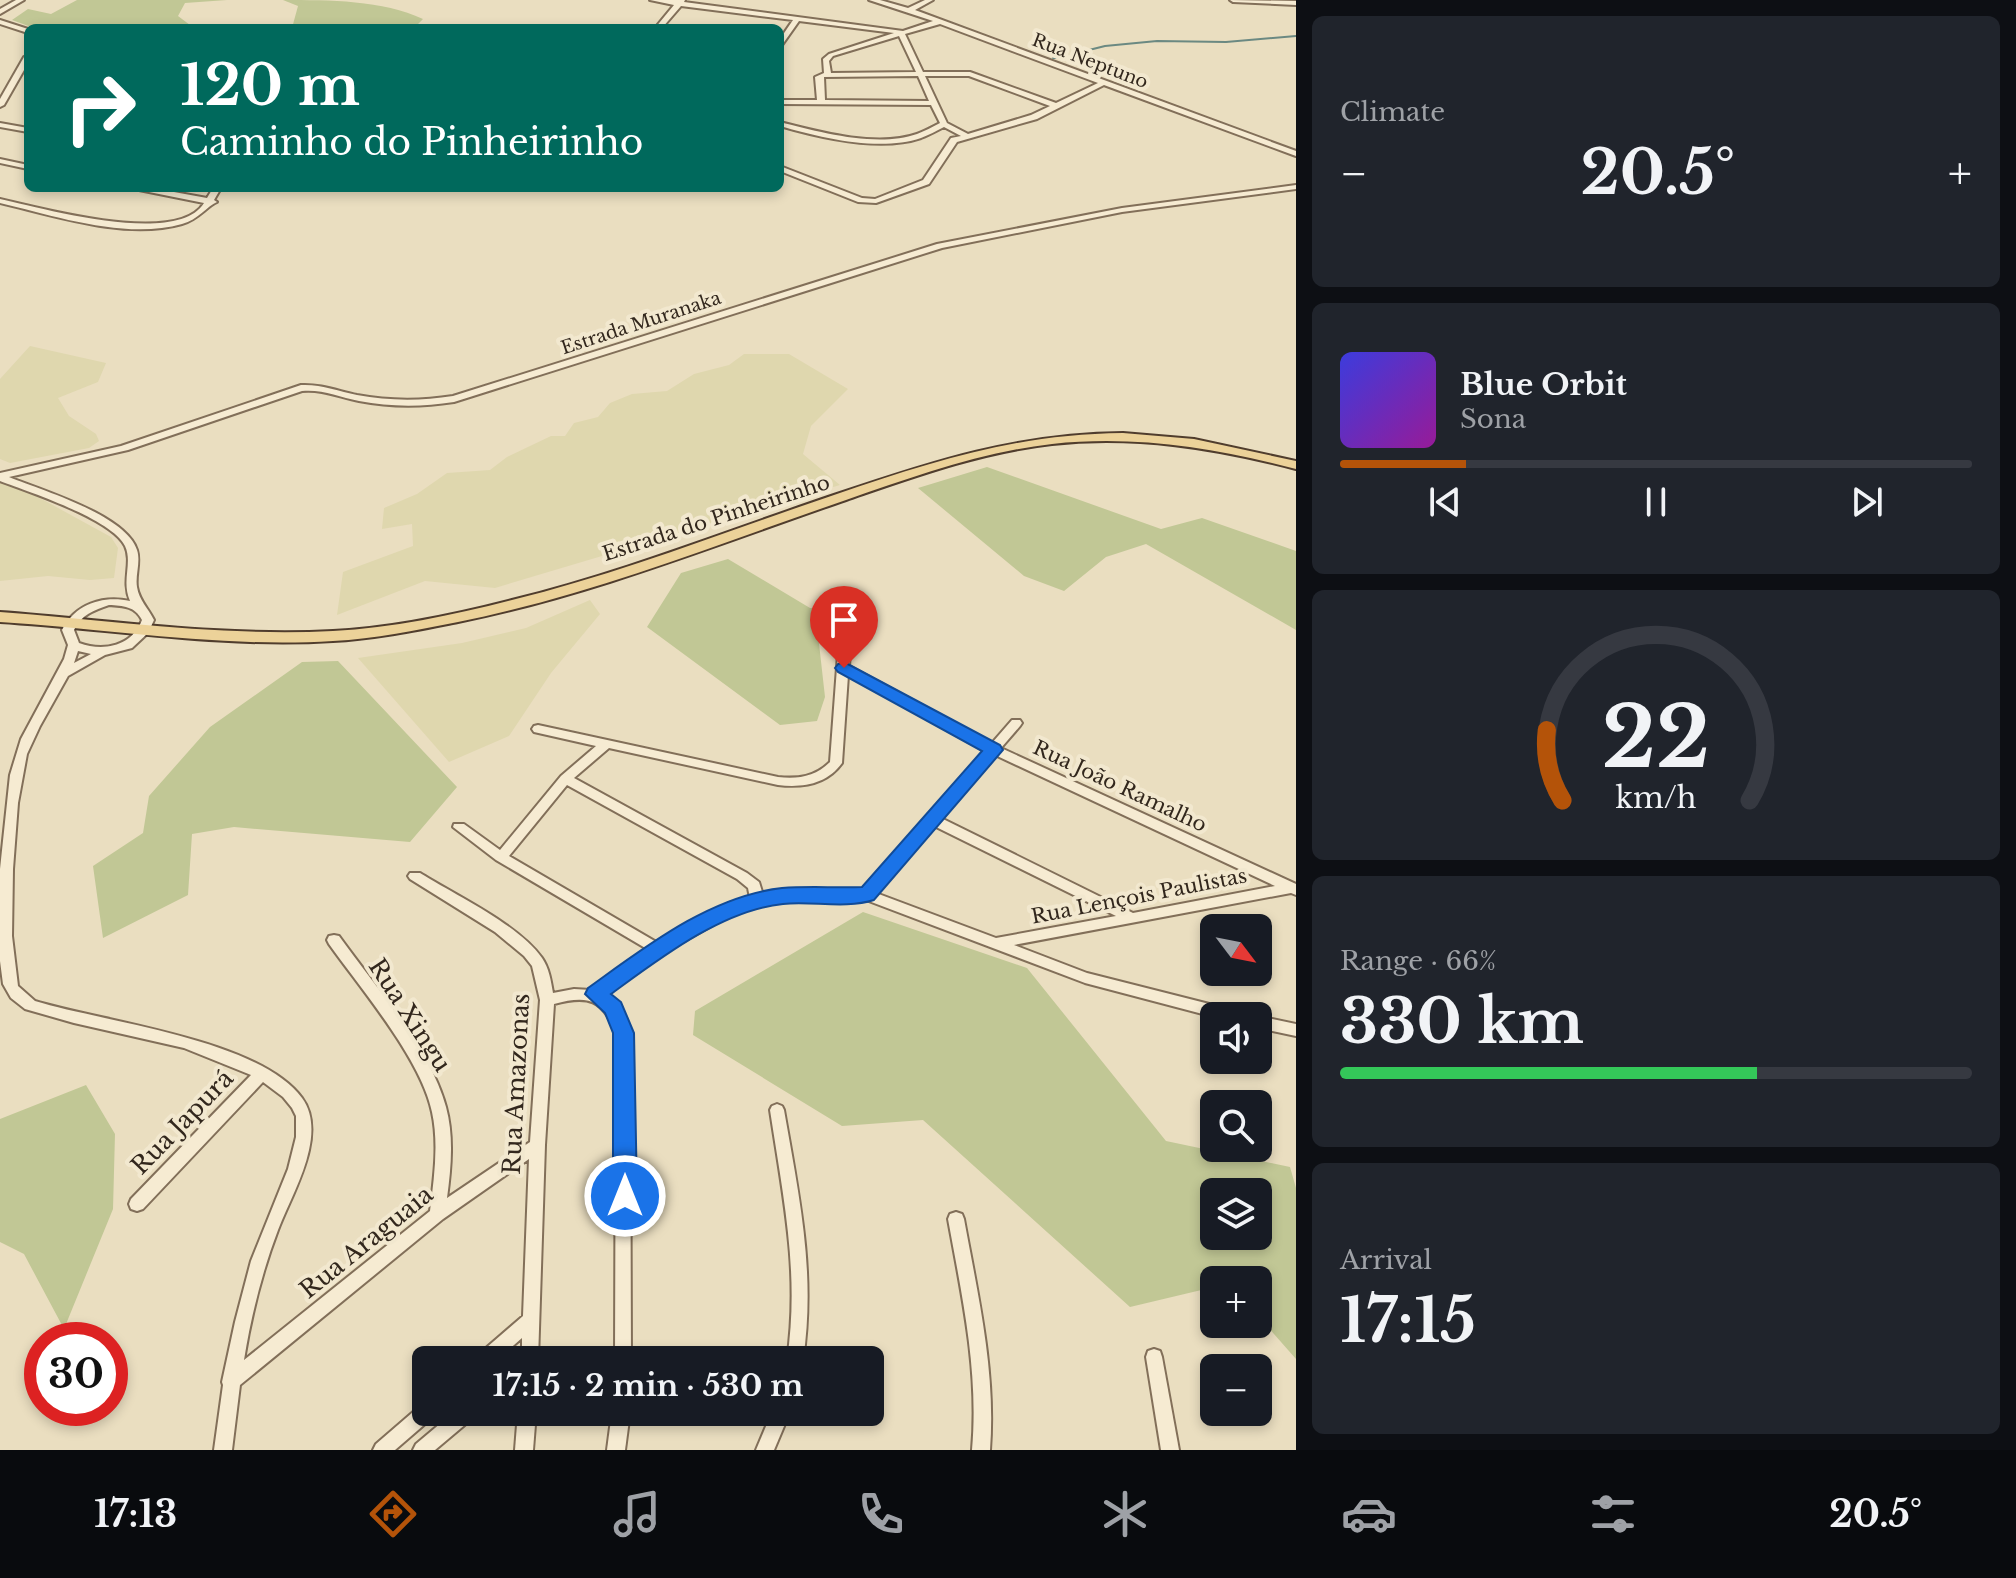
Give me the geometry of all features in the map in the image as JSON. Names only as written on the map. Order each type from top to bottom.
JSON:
[{"type":"main road","name":"Estrada do Pinheirinho","points":[[0,617],[260,638],[367,633],[509,605],[654,561],[962,458],[1021,445],[1099,438],[1155,440],[1226,449],[1296,465]]},
{"type":"street","points":[[0,12],[21,0]]},
{"type":"street","points":[[653,0],[900,32]]},
{"type":"street","name":"Rua Neptuno","points":[[862,0],[909,10],[1296,154]]},
{"type":"street","points":[[909,10],[930,0]]},
{"type":"street","points":[[1233,0],[1296,3]]},
{"type":"street","points":[[661,24],[680,2]]},
{"type":"street","points":[[784,37],[798,18]]},
{"type":"street","points":[[0,22],[24,30]]},
{"type":"street","points":[[828,74],[825,60],[831,55],[938,22]]},
{"type":"street","points":[[900,32],[922,72],[944,124],[965,135]]},
{"type":"street","points":[[0,105],[24,64]]},
{"type":"street","points":[[821,102],[819,77],[828,74],[922,72],[970,74],[1057,106]]},
{"type":"street","points":[[784,170],[861,200],[876,201],[926,182],[947,147],[965,135],[1026,120],[1103,83]]},
{"type":"street","points":[[784,102],[933,103]]},
{"type":"street","points":[[784,125],[832,136],[900,139],[918,136],[944,124]]},
{"type":"street","points":[[0,125],[24,129]]},
{"type":"street","points":[[0,161],[24,166]]},
{"type":"street","name":"Estrada Muranaka","points":[[0,476],[124,448],[301,388],[319,388],[365,400],[411,404],[454,399],[940,246],[1122,210],[1296,187]]},
{"type":"street","points":[[160,192],[213,202]]},
{"type":"street","points":[[0,201],[142,227],[169,225],[193,218],[213,202],[216,192]]},
{"type":"street","points":[[0,476],[117,530],[132,549],[134,560],[129,576],[109,602]]},
{"type":"street","points":[[65,673],[107,651],[131,643],[146,629],[148,620],[130,592],[129,576]]},
{"type":"street","points":[[139,607],[109,602],[87,609],[71,622],[68,630],[74,645],[65,673],[43,706],[21,754],[10,805],[3,936],[9,983],[15,995],[30,1005],[167,1037],[261,1074],[297,1101],[303,1118],[303,1141],[298,1165],[250,1284],[230,1382],[223,1450]]},
{"type":"street","points":[[538,729],[778,781],[812,780],[827,773],[836,763],[846,627]]},
{"type":"street","points":[[74,645],[94,652],[107,651]]},
{"type":"street","name":"Rua João Ramalho","points":[[844,668],[994,750],[1294,889]]},
{"type":"street","points":[[867,895],[1016,723]]},
{"type":"street","points":[[501,857],[565,779],[606,744]]},
{"type":"street","points":[[565,779],[742,876],[754,886],[757,900]]},
{"type":"street","points":[[933,820],[1130,917]]},
{"type":"street","points":[[459,827],[501,857],[658,949]]},
{"type":"street","name":"Rua Amazonas","points":[[415,876],[529,952],[544,980],[547,1000],[537,1145],[529,1346]]},
{"type":"street","name":"Rua Lençois Paulistas","points":[[994,944],[1294,889]]},
{"type":"street","points":[[547,1000],[569,994],[595,994],[658,949],[734,907],[757,900],[821,894],[867,895],[1097,982],[1200,1008]]},
{"type":"street","name":"Rua Xingu","points":[[334,940],[431,1083],[439,1106],[442,1165],[437,1214]]},
{"type":"street","points":[[595,994],[613,1008],[618,1017],[625,1056],[623,1346]]},
{"type":"street","points":[[1272,1025],[1296,1030]]},
{"type":"street","name":"Rua Japurá","points":[[137,1204],[261,1074]]},
{"type":"street","points":[[777,1110],[799,1266],[802,1305],[797,1346]]},
{"type":"street","name":"Rua Araguaia","points":[[230,1382],[437,1214],[537,1145]]},
{"type":"street","points":[[956,1219],[983,1381],[986,1414],[981,1450]]},
{"type":"street","points":[[501,1346],[530,1321]]},
{"type":"street","points":[[1154,1357],[1170,1450]]},
{"type":"street","points":[[382,1450],[412,1424]]},
{"type":"street","points":[[422,1450],[450,1426]]},
{"type":"street","points":[[524,1450],[526,1426]]},
{"type":"street","points":[[616,1450],[619,1426]]},
{"type":"street","points":[[765,1450],[775,1426]]},
{"type":"shaded area","points":[[30,346],[106,363],[98,382],[58,398],[69,416],[96,434],[99,441],[89,448],[10,463],[0,459],[0,379]]},
{"type":"shaded area","points":[[744,354],[789,354],[848,389],[811,426],[803,454],[840,485],[495,588],[425,581],[337,615],[343,572],[413,546],[412,524],[382,529],[384,508],[417,494],[447,473],[490,470],[507,457],[551,436],[565,436],[574,423],[598,417],[610,403],[632,394],[667,391],[694,374],[729,365]]},
{"type":"shaded area","points":[[0,480],[18,486],[111,537],[118,548],[114,578],[90,580],[48,576],[0,581]]},
{"type":"shaded area","points":[[590,600],[600,614],[551,673],[509,736],[449,762],[358,658],[462,643],[526,628]]},
{"type":"green space","points":[[77,0],[227,0],[185,3],[178,16],[189,24],[24,24],[12,20],[28,9],[51,14]]},
{"type":"green space","points":[[283,0],[373,5],[423,19],[418,24],[293,24],[298,6]]},
{"type":"green space","points":[[987,467],[1161,529],[1202,518],[1296,551],[1296,630],[1146,544],[1106,557],[1064,591],[1024,576],[918,488]]},
{"type":"green space","points":[[728,559],[810,608],[815,608],[825,697],[817,721],[780,725],[647,627],[681,573]]},
{"type":"green space","points":[[338,661],[457,787],[410,842],[234,827],[192,834],[188,895],[103,938],[93,866],[143,833],[149,796],[210,727],[302,662]]},
{"type":"green space","points":[[863,912],[1027,968],[1166,1141],[1200,1148],[1200,1162],[1266,1162],[1290,1167],[1296,1188],[1296,1359],[1272,1332],[1272,1266],[1200,1266],[1200,1290],[1130,1307],[923,1120],[842,1126],[693,1035],[695,1011]]},
{"type":"green space","points":[[86,1085],[115,1134],[113,1209],[67,1322],[60,1322],[24,1254],[0,1242],[0,1119]]},
{"type":"waterway","points":[[1053,58],[1078,57],[1085,51],[1105,46],[1157,41],[1226,42],[1296,36]]},
{"type":"route","points":[[625,1196],[623,1033],[613,1008],[595,994],[658,949],[734,907],[781,896],[867,895],[994,750],[844,668]]}]
